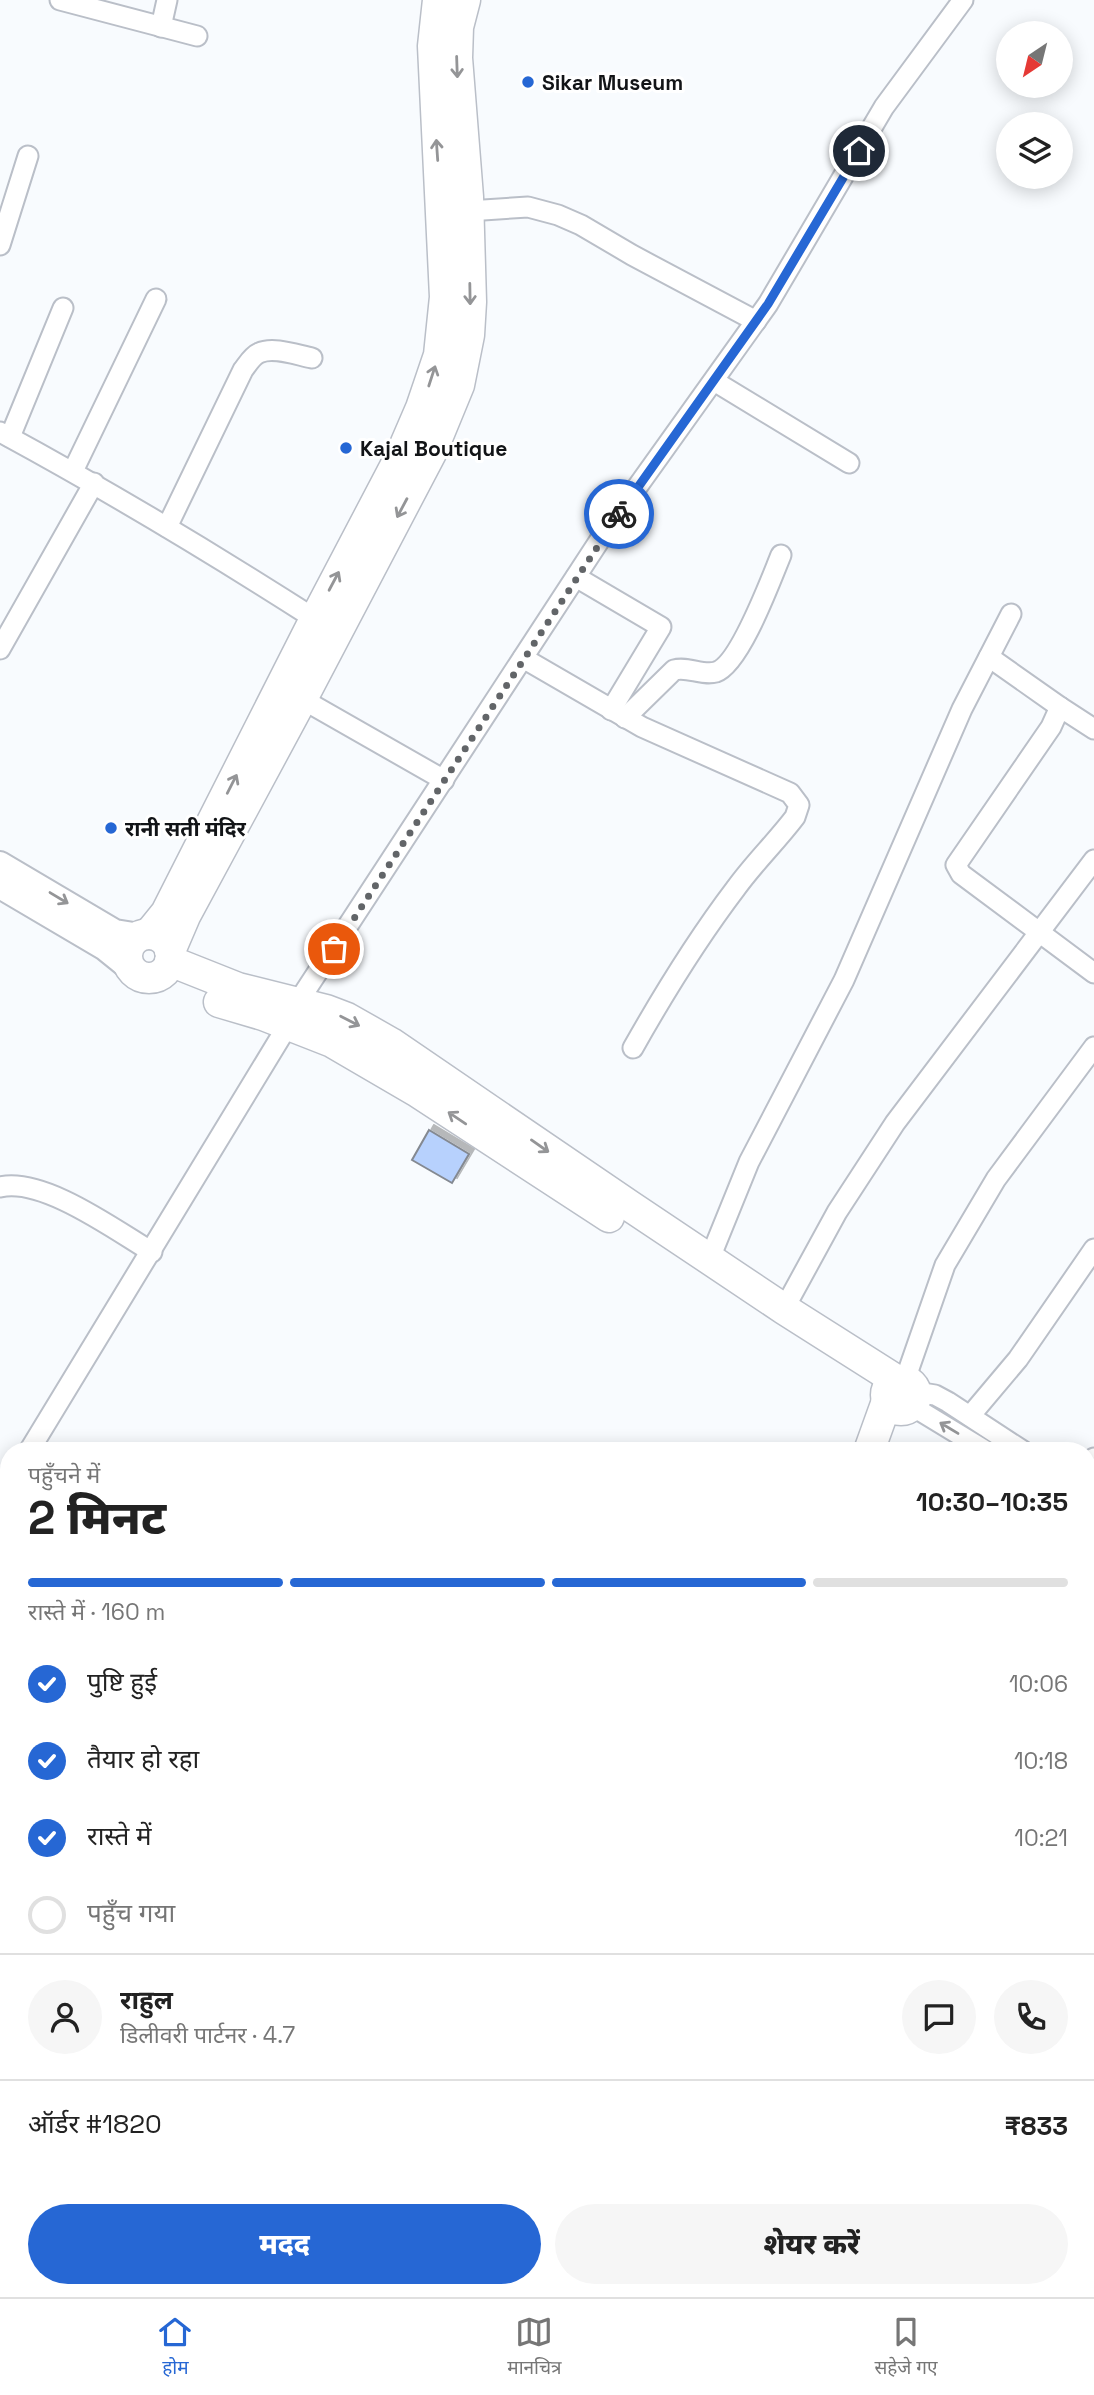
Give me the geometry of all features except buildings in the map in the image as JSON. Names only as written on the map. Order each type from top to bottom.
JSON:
[{"type":"main road","points":[[153,954],[159,923],[173,901],[399,458],[421,408],[439,355],[445,297],[433,47],[438,0]]},
{"type":"main road","points":[[153,954],[185,916],[302,699],[431,453],[459,385],[469,335],[470,313],[468,211],[457,58],[458,27],[465,0]]},
{"type":"main road","points":[[153,954],[204,998],[293,1013],[347,1018],[391,1043],[784,1309],[900,1394]]},
{"type":"main road","points":[[293,1013],[332,1042],[416,1091],[795,1338],[900,1394]]},
{"type":"main road","points":[[874,1442],[900,1394]]},
{"type":"main road","points":[[888,1442],[900,1394]]},
{"type":"street","points":[[61,0],[197,36]]},
{"type":"street","points":[[161,27],[167,0]]},
{"type":"street","points":[[35,1442],[293,1013],[576,577],[756,321],[884,107],[963,0]]},
{"type":"street","points":[[0,245],[28,156]]},
{"type":"street","points":[[468,211],[528,207],[558,215],[582,225],[756,321]]},
{"type":"street","points":[[73,471],[156,299]]},
{"type":"street","points":[[64,308],[5,434],[94,483],[315,619]]},
{"type":"street","points":[[167,527],[243,370],[251,360],[260,352],[274,351],[312,358]]},
{"type":"street","points":[[714,380],[849,463]]},
{"type":"street","points":[[0,649],[94,483]]},
{"type":"street","points":[[618,714],[674,670],[683,668],[709,673],[724,668],[757,614],[781,555]]},
{"type":"street","points":[[576,577],[661,627],[618,714]]},
{"type":"street","points":[[710,1258],[749,1162],[844,980],[962,709],[1011,614]]},
{"type":"street","points":[[989,656],[1094,729]]},
{"type":"street","points":[[523,658],[618,714],[790,793],[799,805],[795,817],[710,923],[658,1004],[634,1048]]},
{"type":"street","points":[[302,699],[444,779]]},
{"type":"street","points":[[1060,707],[1051,727],[956,865],[961,874],[1094,973]]},
{"type":"street","points":[[784,1309],[837,1212],[895,1123],[1094,860]]},
{"type":"street","points":[[0,864],[153,954]]},
{"type":"street","points":[[0,886],[105,948],[153,954]]},
{"type":"street","points":[[900,1394],[945,1265],[996,1179],[1094,1047]]},
{"type":"street","points":[[0,1187],[12,1184],[51,1193],[152,1251]]},
{"type":"street","points":[[970,1416],[1018,1359],[1094,1249]]},
{"type":"street","points":[[900,1394],[935,1395],[1009,1442]]},
{"type":"street","points":[[900,1394],[972,1442]]},
{"type":"way so far","points":[[334,949],[619,514]]},
{"type":"place","name":"Sikar Museum","points":[[528,82]]},
{"type":"place","name":"Kajal Boutique","points":[[346,448]]},
{"type":"place","name":"रानी सती मंदिर","points":[[111,828]]},
{"type":"route","points":[[619,514],[768,304],[859,151]]}]
